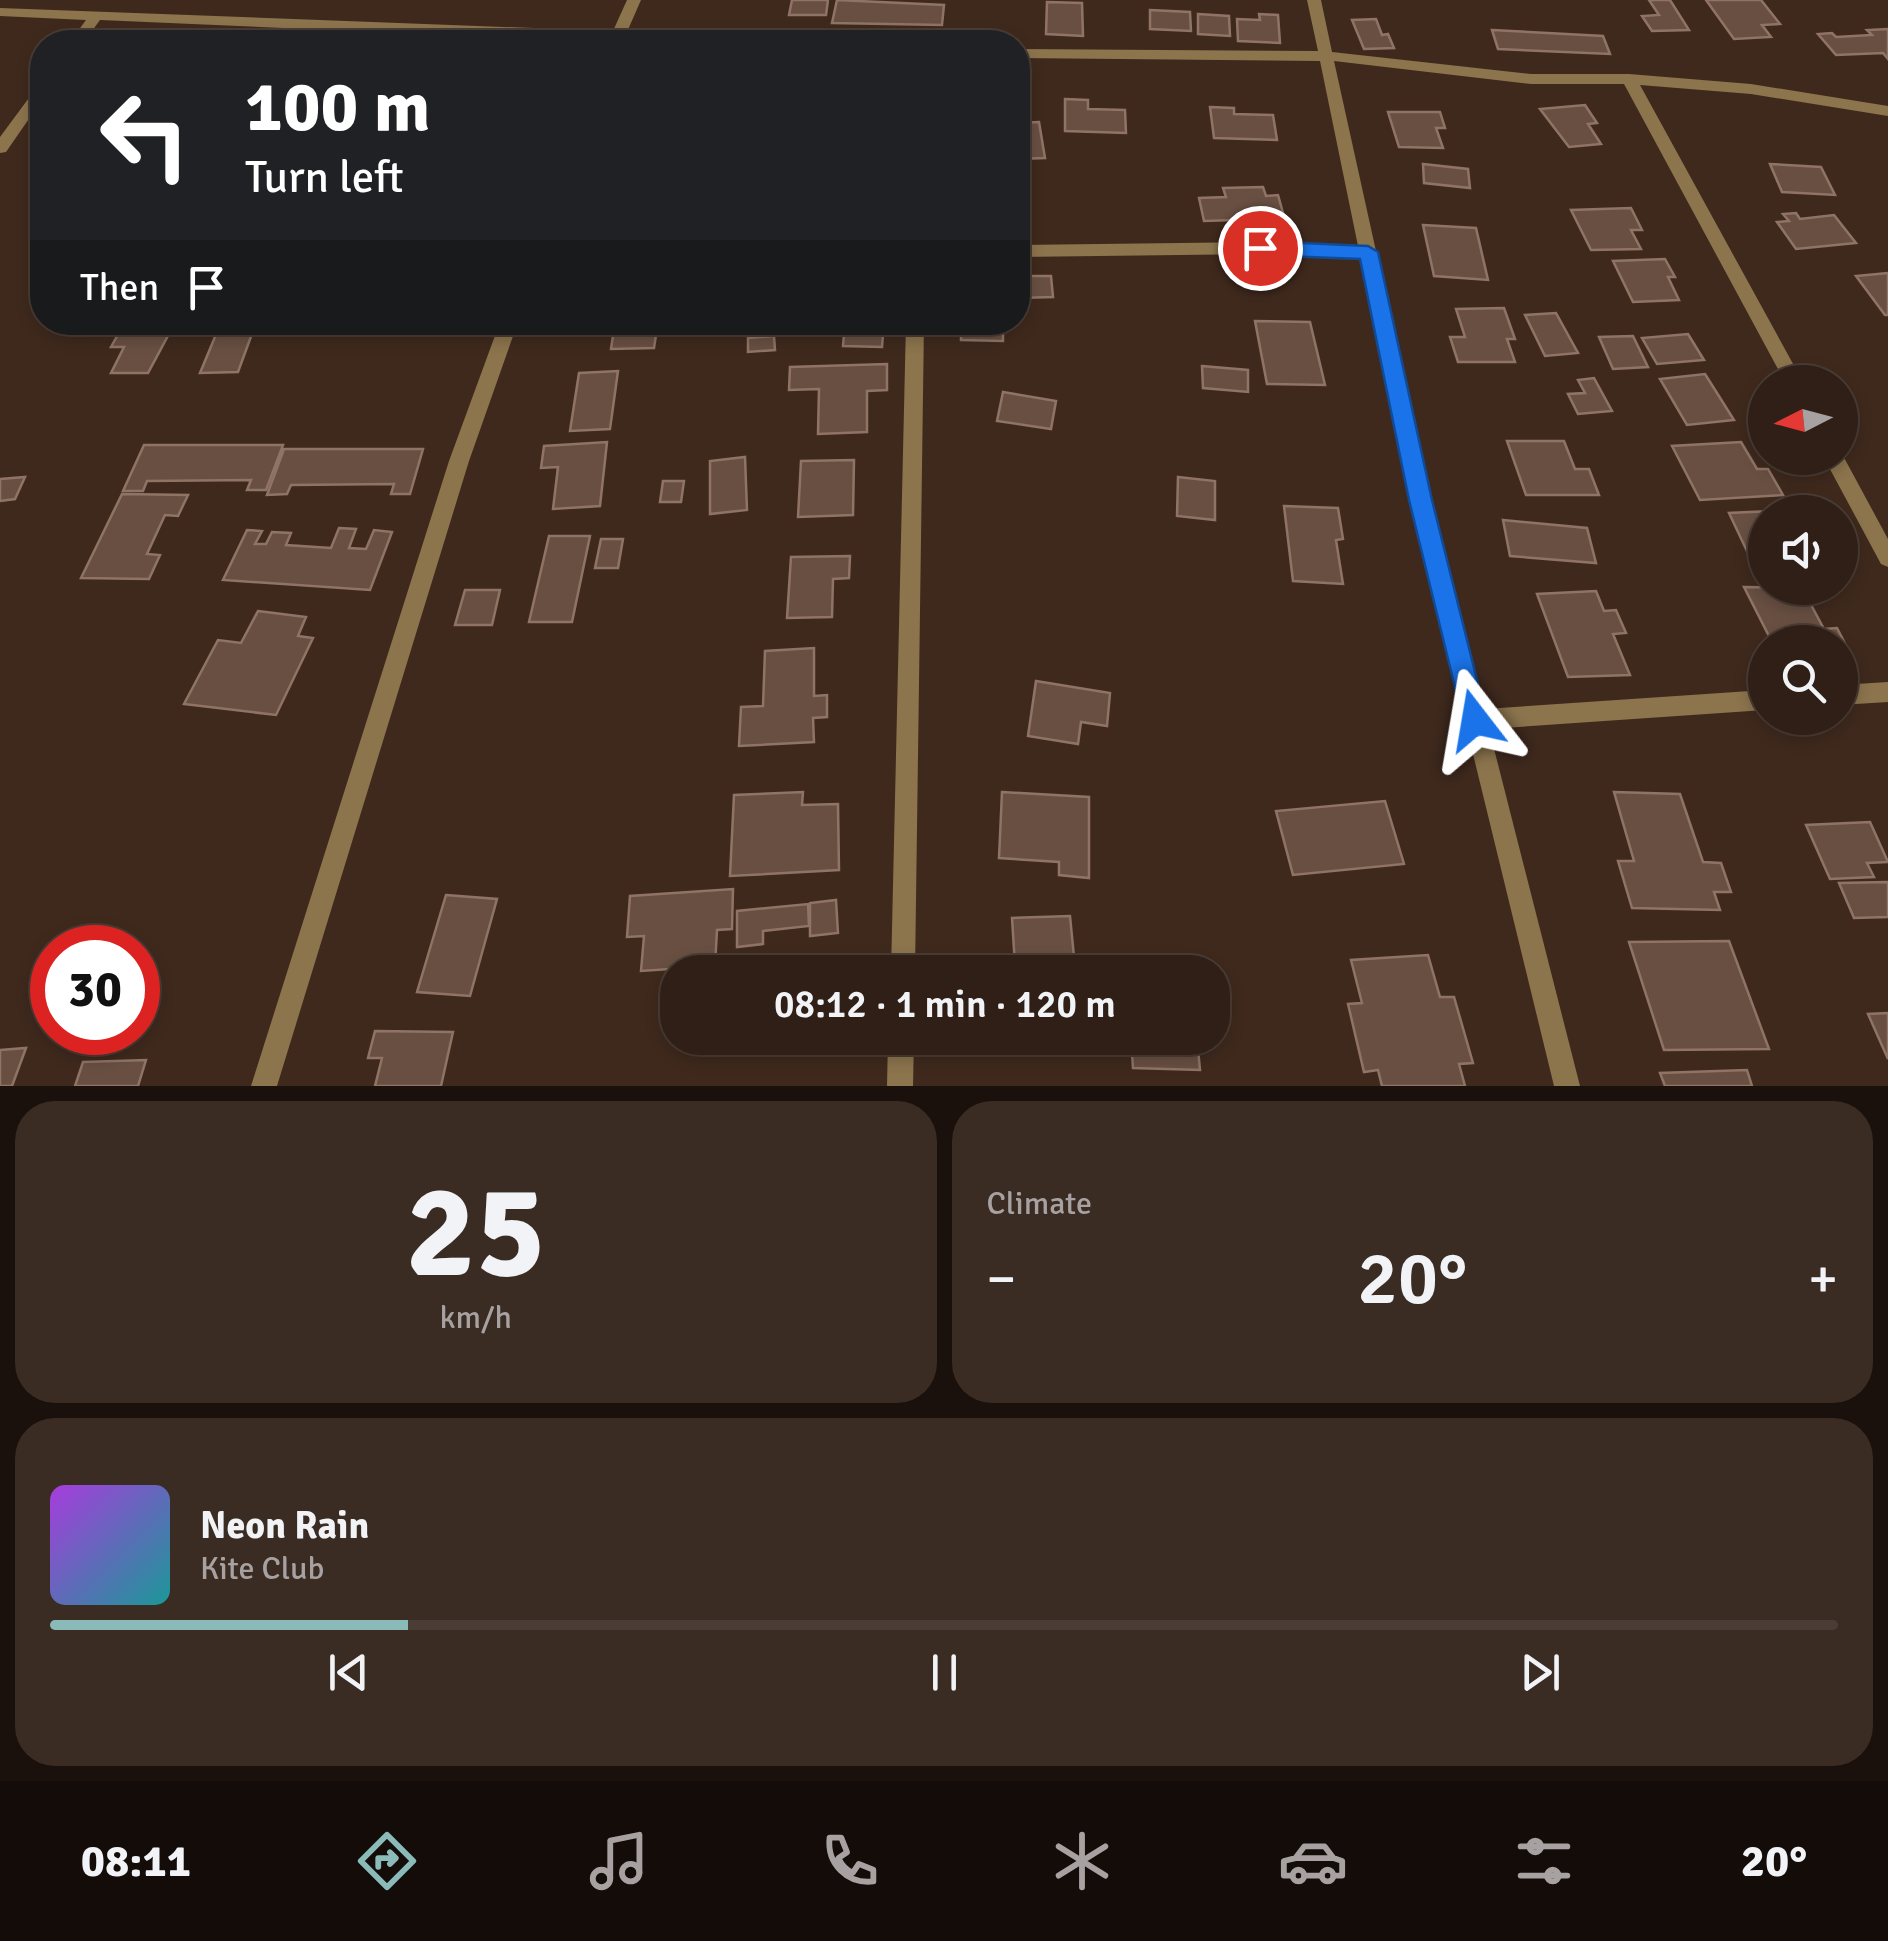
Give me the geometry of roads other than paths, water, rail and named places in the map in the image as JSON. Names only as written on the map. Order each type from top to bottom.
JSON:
[{"type":"street","points":[[622,30],[634,0]]},
{"type":"street","points":[[1314,0],[1420,500],[1567,1086]]},
{"type":"street","points":[[0,12],[414,30]]},
{"type":"street","points":[[86,30],[96,16]]},
{"type":"street","points":[[1030,54],[1328,56],[1530,79],[1629,80],[1752,89],[1888,111]]},
{"type":"street","points":[[1629,80],[1785,365]]},
{"type":"street","points":[[0,148],[30,107]]},
{"type":"street","points":[[1030,251],[1260,248],[1368,252]]},
{"type":"street","points":[[264,1086],[459,461],[504,335]]},
{"type":"street","points":[[902,955],[915,335]]},
{"type":"street","points":[[1843,475],[1888,558]]},
{"type":"street","points":[[1858,694],[1888,692]]},
{"type":"street","points":[[1475,720],[1748,701]]},
{"type":"street","points":[[900,1086],[901,1055]]}]
